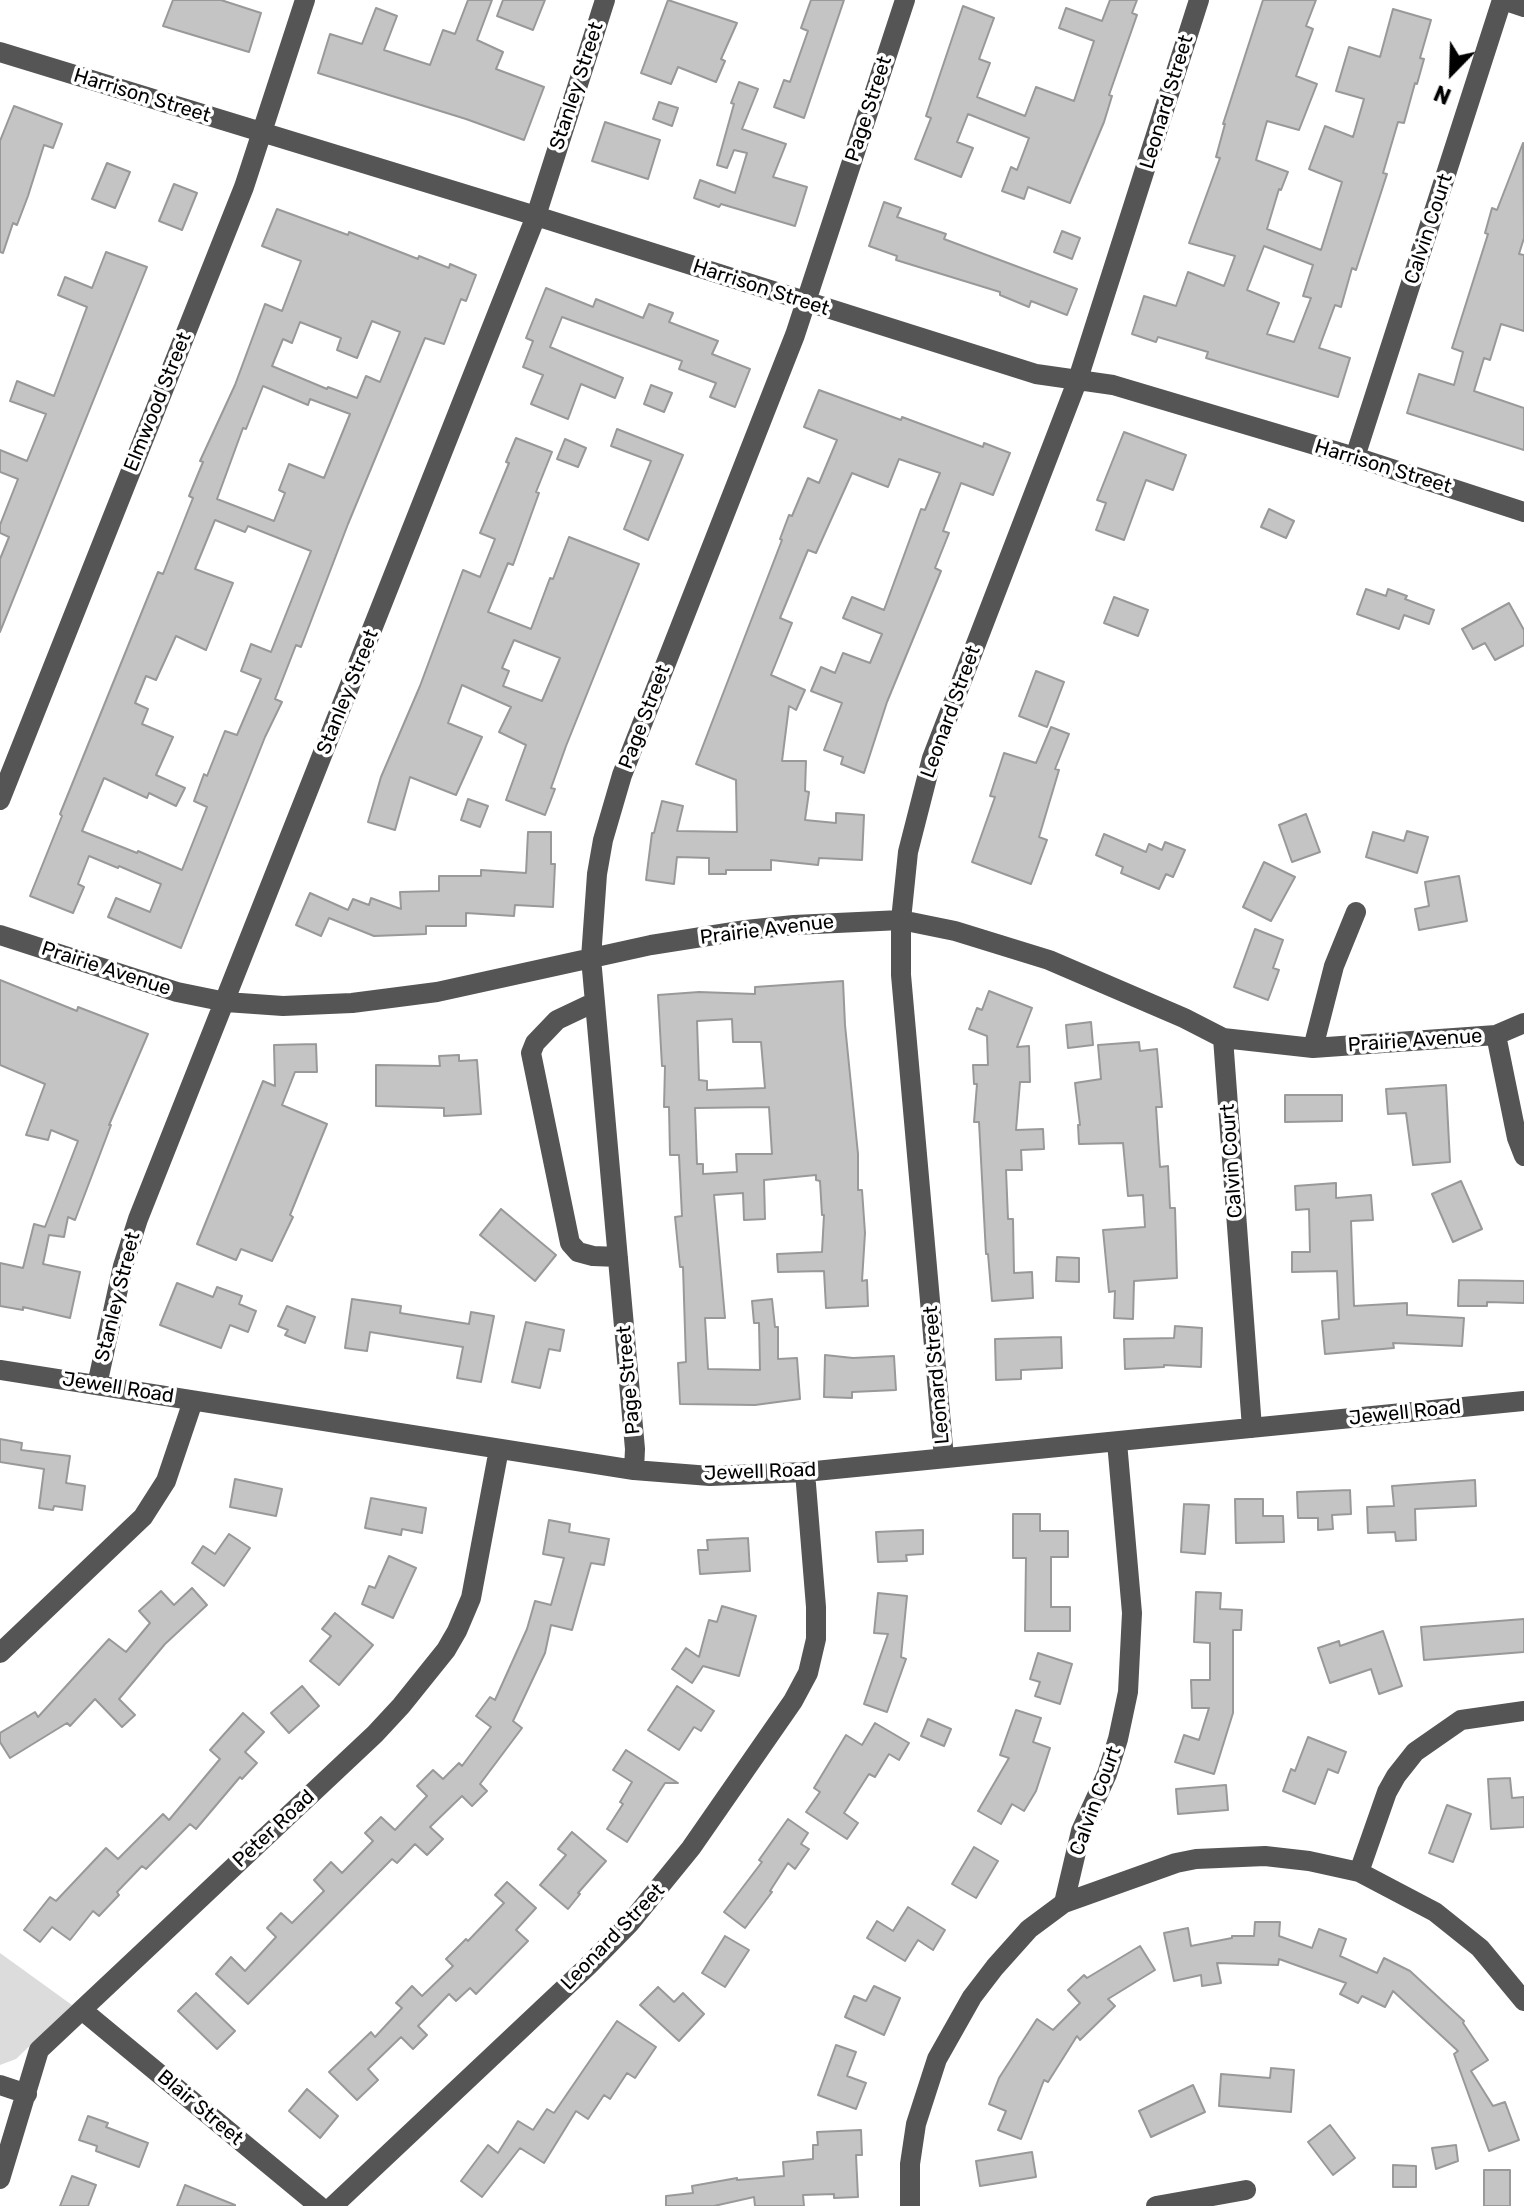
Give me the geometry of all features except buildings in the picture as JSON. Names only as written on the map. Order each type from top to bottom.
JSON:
[{"type":"street","name":"Elmwood Street","points":[[0,800],[244,187],[305,0]]},
{"type":"street","name":"Stanley Street","points":[[97,1385],[123,1266],[138,1219],[536,216],[605,0]]},
{"type":"street","name":"Page Street","points":[[634,1470],[635,1449],[591,958],[597,874],[622,775],[795,335],[905,0]]},
{"type":"street","name":"Leonard Street","points":[[944,1458],[901,975],[901,920],[908,852],[932,758],[1078,379],[1199,0]]},
{"type":"street","points":[[1503,0],[1524,7]]},
{"type":"street","name":"Calvin Court","points":[[1355,457],[1503,0]]},
{"type":"street","name":"Harrison Street","points":[[0,52],[536,216],[1036,374],[1113,385],[1355,457],[1524,512]]},
{"type":"street","points":[[1313,1048],[1334,966],[1356,912]]},
{"type":"street","name":"Prairie Avenue","points":[[0,935],[177,992],[226,1002],[283,1006],[389,1000],[651,945],[746,930],[901,920],[955,931],[1049,960],[1223,1038],[1313,1048],[1496,1035],[1524,1023]]},
{"type":"street","points":[[595,1002],[557,1020],[535,1043],[531,1053],[570,1243],[578,1252],[618,1257]]},
{"type":"street","points":[[1496,1035],[1517,1138],[1524,1156]]},
{"type":"street","name":"Calvin Court","points":[[1223,1038],[1252,1428]]},
{"type":"street","name":"Jewell Road","points":[[0,1370],[634,1470],[710,1476],[805,1472],[1524,1401]]},
{"type":"street","points":[[0,1653],[143,1517],[166,1481],[193,1401]]},
{"type":"street","name":"Calvin Court","points":[[1064,1903],[1081,1831],[1107,1774],[1128,1692],[1132,1613],[1117,1442]]},
{"type":"street","name":"Peter Road","points":[[0,2179],[39,2050],[375,1734],[428,1675],[457,1631],[471,1598],[499,1449]]},
{"type":"street","name":"Leonard Street","points":[[333,2206],[630,1923],[691,1848],[793,1701],[808,1673],[816,1639],[805,1472]]},
{"type":"street","points":[[1359,1872],[1387,1792],[1415,1752],[1461,1720],[1524,1711]]},
{"type":"street","points":[[910,2206],[910,2164],[916,2124],[937,2059],[949,2034],[995,1967],[1029,1929],[1064,1903],[1176,1863],[1196,1859],[1265,1856],[1309,1861],[1359,1872],[1408,1896],[1460,1931],[1500,1969],[1524,2001]]},
{"type":"street","name":"Blair Street","points":[[82,2010],[319,2206]]},
{"type":"street","points":[[0,2085],[27,2094]]},
{"type":"street","points":[[1156,2206],[1246,2190]]},
{"type":"shaded area","points":[[0,1953],[72,2005],[16,2059],[0,2065]]}]
